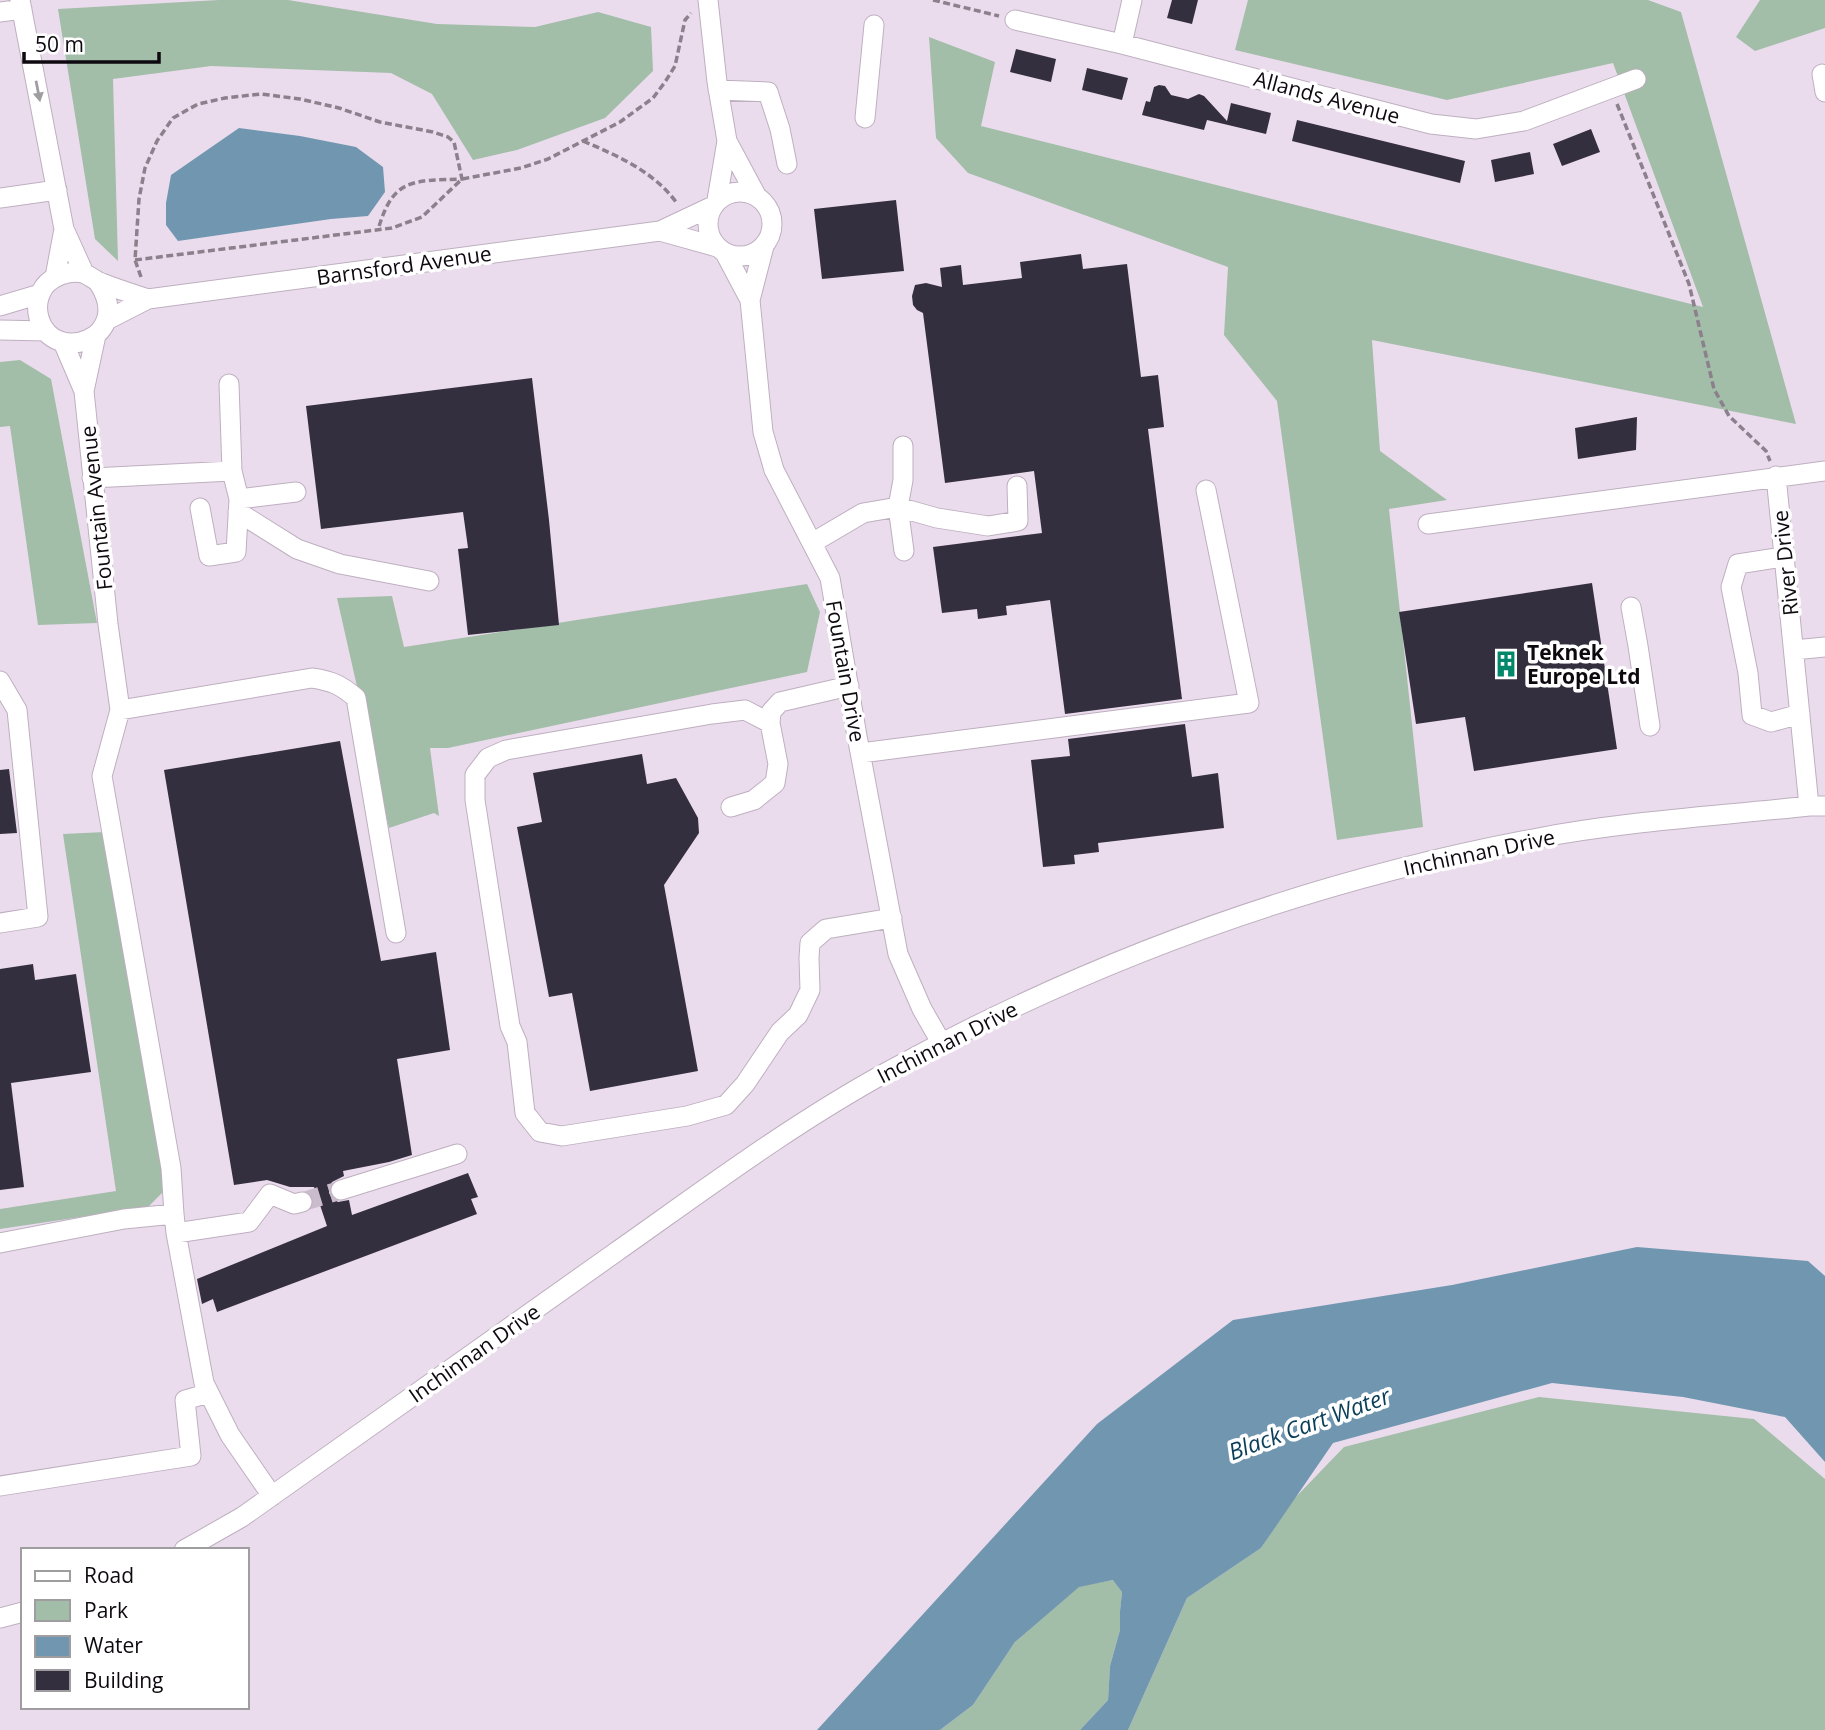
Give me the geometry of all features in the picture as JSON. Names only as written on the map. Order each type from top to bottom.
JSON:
[{"type":"street","points":[[1122,44],[1132,0]]},
{"type":"street","points":[[708,3],[727,141],[757,197]]},
{"type":"street","points":[[0,12],[21,4],[64,229],[91,278],[106,294],[109,307],[101,328]]},
{"type":"street","name":"Allands Avenue","points":[[1014,20],[1122,44],[1431,124],[1476,129],[1524,121],[1636,79]]},
{"type":"street","points":[[865,118],[874,25]]},
{"type":"street","points":[[718,90],[768,92],[780,129],[787,164]]},
{"type":"street","points":[[715,203],[726,194],[736,191],[747,192],[766,204],[771,214],[772,226],[770,237],[764,246],[755,253],[735,256],[721,250],[711,240],[707,223],[715,203],[727,141]]},
{"type":"street","points":[[0,198],[57,190]]},
{"type":"street","name":"Barnsford Avenue","points":[[63,342],[74,344],[86,341],[101,328],[148,299],[660,231],[715,203]]},
{"type":"street","points":[[63,342],[46,331],[39,320],[37,307],[40,294],[55,277],[64,229]]},
{"type":"street","name":"Barnsford Avenue","points":[[660,231],[721,250]]},
{"type":"street","name":"Fountain Drive","points":[[764,246],[750,300],[762,432],[774,470],[830,578],[898,954],[922,1009],[942,1044]]},
{"type":"street","name":"Fountain Drive","points":[[721,250],[750,300]]},
{"type":"street","name":"Barnsford Avenue","points":[[55,277],[69,272],[148,299]]},
{"type":"street","points":[[0,306],[40,294]]},
{"type":"street","name":"Fountain Avenue","points":[[84,391],[101,328]]},
{"type":"street","points":[[0,330],[46,331]]},
{"type":"street","name":"Fountain Avenue","points":[[63,342],[84,391],[108,624],[120,710]]},
{"type":"street","points":[[200,508],[209,556],[236,552],[238,506],[232,471],[229,384]]},
{"type":"street","points":[[903,446],[903,480],[898,507],[904,551]]},
{"type":"street","points":[[92,478],[232,471]]},
{"type":"street","points":[[1428,524],[1825,471]]},
{"type":"street","name":"River Drive","points":[[1776,476],[1800,714],[1817,806]]},
{"type":"street","points":[[812,542],[863,513],[898,507],[937,518],[988,526],[1017,521],[1017,486]]},
{"type":"street","points":[[861,753],[1249,703],[1206,490]]},
{"type":"street","points":[[238,506],[296,492]]},
{"type":"street","points":[[238,506],[297,549],[340,564],[429,581]]},
{"type":"street","points":[[1783,557],[1738,564],[1731,587],[1748,673],[1752,715],[1770,722],[1800,714]]},
{"type":"street","points":[[1631,607],[1650,726]]},
{"type":"street","points":[[1794,650],[1825,647]]},
{"type":"street","points":[[272,1496],[230,1435],[204,1383],[175,1223],[171,1168],[102,776],[120,710],[312,678],[337,683],[348,691],[356,698],[397,933]]},
{"type":"street","points":[[0,681],[17,710],[38,917],[0,923]]},
{"type":"street","points":[[731,807],[754,800],[775,783],[778,764],[770,723],[771,712],[780,702],[849,686]]},
{"type":"street","points":[[770,723],[745,710],[506,750],[488,758],[475,775],[475,800],[510,1026],[517,1042],[525,1113],[540,1132],[562,1136],[687,1116],[726,1105],[745,1084],[780,1032],[798,1015],[810,990],[810,943],[826,929],[892,918]]},
{"type":"street","name":"Inchinnan Drive","points":[[188,1548],[242,1517],[803,1122],[885,1073],[1045,992],[1152,947],[1258,909],[1331,886],[1468,852],[1542,837],[1617,827],[1817,806]]},
{"type":"street","points":[[341,1190],[457,1154]]},
{"type":"street","points":[[0,1243],[124,1219],[175,1223],[249,1222],[270,1194],[294,1204],[302,1202]]},
{"type":"street","points":[[0,1486],[191,1456],[184,1400],[209,1393]]},
{"type":"street","points":[[0,1618],[21,1613]]},
{"type":"path","points":[[933,0],[1014,20]]},
{"type":"path","points":[[378,230],[387,203],[395,192],[407,185],[462,179],[521,168],[548,159],[620,122],[653,98],[665,82],[675,66],[685,20],[695,9],[708,3]]},
{"type":"path","points":[[1611,88],[1689,285],[1714,389],[1729,416],[1766,451],[1776,476]]},
{"type":"path","points":[[148,299],[135,260],[139,200],[145,169],[157,141],[173,118],[198,104],[261,94],[300,99],[339,108],[380,122],[433,132],[454,142],[462,179]]},
{"type":"path","points":[[583,141],[635,165],[654,179],[681,208],[683,220]]},
{"type":"path","points":[[135,260],[392,228],[422,217],[462,179]]},
{"type":"green space","points":[[219,0],[288,0],[437,24],[535,27],[598,12],[651,27],[653,71],[605,118],[517,150],[473,160],[432,94],[391,73],[211,66],[113,79],[118,261],[95,239],[58,9]]},
{"type":"green space","points":[[1248,0],[1648,0],[1681,12],[1796,424],[1372,340],[1380,451],[1447,500],[1389,509],[1423,827],[1337,840],[1277,401],[1224,335],[1228,267],[968,173],[936,138],[929,37],[995,62],[981,126],[1703,307],[1613,63],[1447,100],[1235,50]]},
{"type":"green space","points":[[1760,0],[1825,0],[1825,28],[1755,51],[1736,37]]},
{"type":"green space","points":[[20,360],[51,379],[97,623],[38,625],[10,426],[0,427],[0,362]]},
{"type":"green space","points":[[807,584],[820,612],[807,672],[448,748],[430,748],[439,816],[434,813],[389,828],[337,598],[392,596],[404,647]]},
{"type":"green space","points":[[105,832],[166,1189],[148,1207],[0,1229],[0,1209],[116,1191],[63,834]]},
{"type":"green space","points":[[1539,1397],[1754,1419],[1825,1479],[1825,1730],[1128,1730],[1187,1598],[1261,1548],[1293,1500],[1344,1447]]},
{"type":"green space","points":[[1114,1580],[1122,1592],[1120,1630],[1110,1666],[1108,1700],[1080,1730],[940,1730],[973,1705],[1015,1642],[1079,1586]]},
{"type":"water","points":[[239,128],[356,147],[383,167],[385,192],[368,216],[178,241],[166,225],[166,203],[171,175]]},
{"type":"water","name":"Black Cart Water","points":[[1637,1247],[1808,1261],[1825,1276],[1825,1462],[1785,1417],[1683,1397],[1552,1383],[1333,1443],[1261,1548],[1187,1598],[1128,1730],[1080,1730],[1108,1700],[1110,1666],[1120,1630],[1122,1592],[1113,1580],[1079,1587],[1015,1642],[973,1705],[940,1730],[817,1730],[1097,1424],[1233,1320],[1452,1285]]},
{"type":"building","points":[[1172,0],[1198,0],[1192,24],[1167,18]]},
{"type":"building","points":[[1016,49],[1056,59],[1051,82],[1010,72]]},
{"type":"building","points":[[1087,68],[1128,78],[1122,100],[1082,90]]},
{"type":"building","points":[[1165,86],[1171,95],[1188,99],[1199,94],[1204,96],[1227,121],[1231,103],[1271,113],[1266,134],[1207,120],[1204,130],[1142,115],[1146,101],[1150,102],[1154,87]]},
{"type":"building","points":[[1297,120],[1465,161],[1460,183],[1292,141]]},
{"type":"building","points":[[1591,129],[1600,152],[1562,166],[1553,144]]},
{"type":"building","points":[[1530,152],[1534,174],[1495,182],[1491,160]]},
{"type":"building","points":[[896,200],[904,271],[822,279],[814,209]]},
{"type":"building","points":[[1081,254],[1083,269],[1127,264],[1141,377],[1158,375],[1164,427],[1148,429],[1182,699],[1065,714],[1050,600],[1006,606],[1007,615],[978,619],[977,609],[942,613],[933,547],[1042,533],[1034,471],[945,483],[923,313],[913,305],[912,296],[915,285],[926,283],[942,287],[940,268],[961,265],[963,285],[1022,278],[1020,262]]},
{"type":"building","points":[[532,378],[559,625],[468,635],[458,549],[468,548],[463,512],[321,529],[306,406]]},
{"type":"building","points":[[1637,417],[1636,450],[1578,459],[1575,428]]},
{"type":"building","name":"Teknek Europe Ltd","points":[[1592,583],[1617,749],[1474,771],[1465,717],[1416,724],[1399,612]]},
{"type":"building","points":[[1185,724],[1192,777],[1218,773],[1224,828],[1098,843],[1099,852],[1074,855],[1075,864],[1043,867],[1031,760],[1070,756],[1068,739]]},
{"type":"building","points":[[340,741],[381,961],[436,952],[450,1050],[397,1059],[412,1155],[343,1171],[344,1176],[332,1182],[329,1193],[338,1202],[349,1200],[352,1215],[468,1173],[478,1197],[471,1199],[477,1214],[217,1312],[213,1299],[202,1304],[197,1279],[327,1226],[314,1187],[290,1187],[267,1180],[234,1185],[164,770]]},
{"type":"building","points":[[642,754],[647,784],[676,778],[698,818],[699,833],[664,885],[698,1071],[590,1091],[572,993],[549,997],[517,827],[542,822],[533,773]]},
{"type":"building","points":[[9,769],[17,833],[0,834],[0,770]]},
{"type":"building","points":[[33,964],[35,980],[76,974],[91,1072],[11,1083],[24,1187],[0,1190],[0,969]]},
{"type":"tunnel","points":[[302,1202],[341,1190]]},
{"type":"place","name":"Teknek Europe Ltd","points":[[1506,664]]}]
